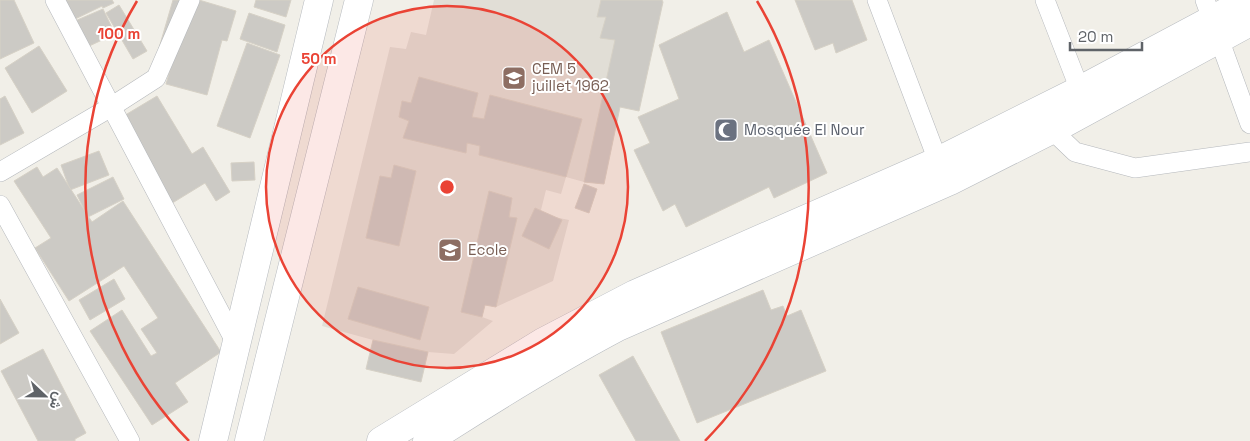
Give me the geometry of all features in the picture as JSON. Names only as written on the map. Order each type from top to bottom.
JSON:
[{"type":"street","points":[[54,0],[236,343]]},
{"type":"street","points":[[0,172],[111,108],[156,78],[190,0]]},
{"type":"street","points":[[212,441],[319,0]]},
{"type":"street","points":[[249,441],[359,0]]},
{"type":"street","points":[[877,0],[938,161]]},
{"type":"street","points":[[1045,0],[1080,90]]},
{"type":"street","points":[[381,441],[543,342],[635,294],[938,161],[1080,90],[1249,0]]},
{"type":"street","points":[[1212,19],[1250,124]]},
{"type":"street","points":[[426,441],[508,389],[567,354],[618,327],[950,181],[1052,130],[1212,19],[1250,22]]},
{"type":"street","points":[[1052,130],[1075,152],[1135,168],[1250,152]]},
{"type":"street","points":[[0,205],[130,441]]},
{"type":"shaded area","points":[[434,0],[662,0],[620,107],[604,184],[584,182],[566,177],[561,194],[546,190],[540,214],[569,220],[553,281],[496,307],[485,305],[482,317],[493,321],[454,354],[428,352],[322,326],[390,47],[406,49],[411,32],[426,35]]},
{"type":"building","points":[[0,0],[14,0],[34,43],[0,59]]},
{"type":"building","points":[[63,0],[112,0],[114,3],[103,8],[102,6],[73,20]]},
{"type":"building","points":[[173,0],[199,0],[236,11],[227,41],[222,40],[207,95],[166,84],[175,53],[159,48]]},
{"type":"building","points":[[256,0],[291,0],[286,17],[254,7]]},
{"type":"building","points":[[601,0],[662,0],[663,2],[639,111],[620,107],[604,184],[584,182],[615,40],[600,38],[606,17],[597,17]]},
{"type":"building","points":[[795,0],[852,0],[867,40],[836,53],[833,43],[815,50]]},
{"type":"building","points":[[119,5],[147,51],[133,59],[106,13]]},
{"type":"building","points":[[103,9],[115,34],[87,47],[75,21]]},
{"type":"building","name":"Mosquée El Nour","points":[[727,12],[744,52],[769,40],[827,173],[774,198],[769,187],[686,227],[675,204],[663,211],[634,150],[650,143],[638,117],[679,99],[659,45]]},
{"type":"building","points":[[249,13],[285,25],[277,52],[240,39]]},
{"type":"building","points":[[247,43],[280,55],[250,138],[217,126]]},
{"type":"building","points":[[39,46],[67,91],[32,113],[5,68]]},
{"type":"building","points":[[419,77],[478,93],[472,117],[484,119],[490,95],[582,119],[566,177],[479,155],[480,146],[467,143],[466,153],[403,138],[409,121],[399,117],[402,101],[411,103]]},
{"type":"building","points":[[5,96],[24,133],[0,145],[0,99]]},
{"type":"building","points":[[157,96],[192,154],[203,147],[230,192],[216,201],[205,183],[169,205],[117,120]]},
{"type":"building","points":[[99,151],[109,175],[70,190],[61,165]]},
{"type":"building","points":[[254,162],[255,180],[232,181],[231,163]]},
{"type":"building","points":[[394,165],[416,171],[399,246],[366,238],[380,176],[391,178]]},
{"type":"building","points":[[37,167],[43,177],[57,168],[92,222],[123,201],[221,352],[175,383],[188,402],[152,425],[90,331],[122,310],[151,356],[157,353],[141,329],[158,318],[124,266],[69,301],[35,248],[51,238],[14,181]]},
{"type":"building","points":[[113,177],[124,199],[88,217],[77,195]]},
{"type":"building","points":[[584,184],[597,189],[589,213],[575,208]]},
{"type":"building","points":[[489,191],[512,198],[509,217],[517,218],[496,307],[485,305],[482,317],[461,312]]},
{"type":"building","points":[[535,208],[562,220],[549,249],[522,236]]},
{"type":"building","points":[[114,279],[125,299],[90,320],[79,300]]},
{"type":"building","points":[[358,287],[429,307],[420,340],[348,319]]},
{"type":"building","points":[[763,290],[771,310],[783,306],[787,316],[801,310],[826,371],[697,423],[661,332]]},
{"type":"building","points":[[0,299],[19,333],[0,344]]},
{"type":"building","points":[[373,340],[428,352],[421,382],[366,369]]},
{"type":"building","points":[[43,349],[86,433],[75,439],[75,441],[38,441],[1,371]]},
{"type":"building","points":[[633,356],[680,441],[636,441],[599,375]]},
{"type":"place","name":"CEM 5 juillet 1962","points":[[514,78]]},
{"type":"place","name":"Mosquée El Nour","points":[[726,130]]},
{"type":"place","name":"Ecole","points":[[450,250]]}]
